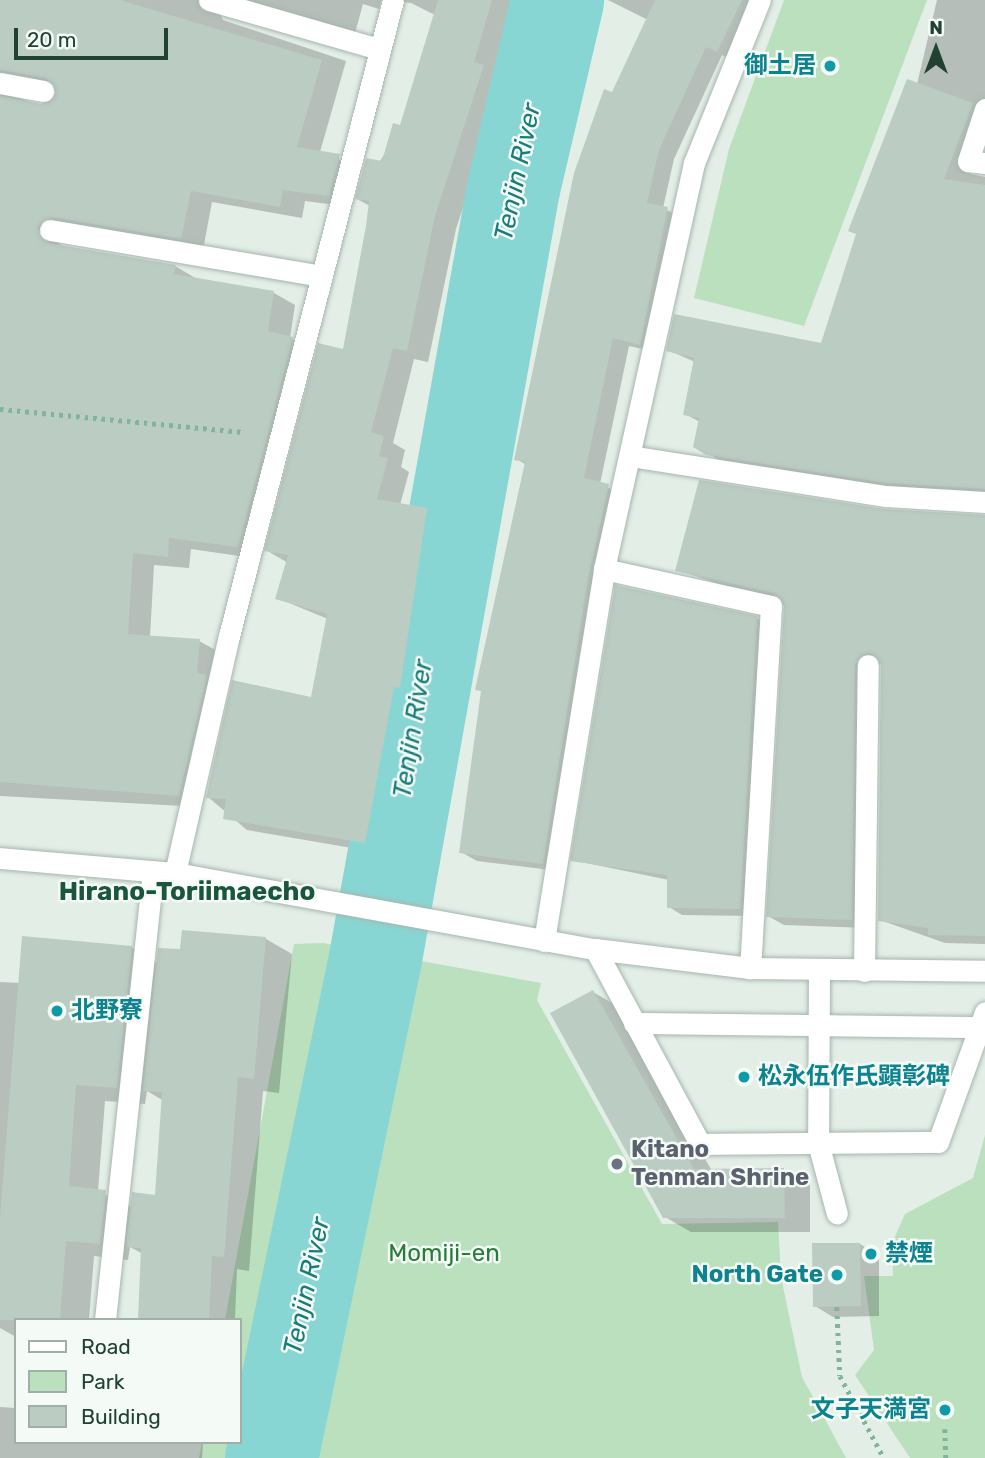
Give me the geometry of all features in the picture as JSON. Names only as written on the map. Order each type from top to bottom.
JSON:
[{"type":"street","points":[[209,0],[379,49]]},
{"type":"street","points":[[175,873],[281,435],[393,0]]},
{"type":"street","points":[[544,941],[604,569],[694,163],[760,0]]},
{"type":"street","points":[[0,83],[43,91]]},
{"type":"street","points":[[985,109],[968,160],[985,163]]},
{"type":"street","points":[[50,230],[321,276]]},
{"type":"street","points":[[630,456],[886,496],[985,502]]},
{"type":"street","points":[[604,569],[771,606],[750,968]]},
{"type":"street","points":[[864,971],[868,665]]},
{"type":"street","points":[[0,858],[175,873],[544,941],[750,968],[985,971]]},
{"type":"street","points":[[104,1318],[153,872]]},
{"type":"street","points":[[595,949],[634,1023],[700,1144],[938,1142],[983,1020],[818,1027],[634,1023]]},
{"type":"street","points":[[819,970],[818,1143],[837,1214]]},
{"type":"path","points":[[0,409],[281,435]]},
{"type":"path","points":[[837,1307],[840,1376],[884,1458]]},
{"type":"path","points":[[945,1429],[946,1458]]},
{"type":"green space","points":[[784,0],[927,0],[804,326],[694,298],[729,149]]},
{"type":"green space","name":"Momiji-en","points":[[323,943],[541,983],[537,1000],[662,1224],[778,1222],[781,1277],[802,1377],[846,1458],[199,1458],[202,1444],[242,1444],[242,1318],[225,1318],[294,944]]},
{"type":"green space","points":[[985,1135],[985,1458],[910,1458],[855,1375],[874,1350],[864,1276],[893,1276],[892,1243],[905,1214],[973,1178]]},
{"type":"building","points":[[0,0],[120,0],[322,60],[297,147],[340,154],[329,196],[283,190],[280,207],[191,191],[181,239],[52,217],[37,227],[48,243],[176,265],[174,274],[274,291],[268,331],[293,337],[238,547],[169,538],[168,557],[133,553],[128,634],[200,639],[197,673],[207,675],[179,796],[0,782],[0,96],[41,104],[56,93],[46,78],[0,70]]},
{"type":"building","points":[[438,0],[492,0],[474,62],[484,65],[435,216],[407,351],[393,348],[371,432],[384,436],[379,456],[388,458],[377,499],[427,508],[400,688],[394,687],[365,843],[223,819],[226,799],[206,798],[232,680],[311,697],[327,614],[275,599],[288,555],[264,551],[318,343],[343,349],[366,226],[369,201],[355,199],[366,158],[382,161],[393,123],[400,125]]},
{"type":"building","points":[[655,0],[742,0],[717,52],[706,47],[659,150],[647,203],[668,207],[640,345],[613,338],[584,478],[609,484],[588,578],[543,864],[459,853],[481,691],[475,690],[525,462],[514,460],[574,173],[604,89],[612,92]]},
{"type":"building","points":[[907,79],[973,103],[944,179],[985,185],[985,489],[887,483],[706,455],[693,447],[699,418],[683,415],[694,358],[666,351],[674,314],[821,343],[856,234],[848,231]]},
{"type":"building","points":[[699,480],[884,509],[985,515],[985,936],[928,935],[928,928],[878,921],[881,665],[869,652],[855,665],[852,920],[766,917],[784,606],[774,593],[675,571]]},
{"type":"building","points":[[615,585],[757,616],[740,909],[667,908],[667,875],[570,861]]},
{"type":"building","points":[[182,930],[266,937],[254,1079],[238,1077],[224,1257],[212,1256],[209,1318],[138,1318],[141,1248],[126,1247],[132,1192],[155,1195],[162,1092],[143,1091],[158,948],[180,949]]},
{"type":"building","points":[[22,936],[132,946],[117,1088],[76,1085],[69,1186],[106,1190],[100,1244],[66,1241],[60,1318],[0,1320],[0,1218]]},
{"type":"building","points":[[593,990],[694,1169],[784,1168],[785,1218],[663,1218],[550,1013]]},
{"type":"building","name":"North Gate","points":[[812,1243],[860,1243],[861,1306],[813,1307]]},
{"type":"waterway","name":"Tenjin River","points":[[271,1458],[375,958],[513,188],[557,0]]},
{"type":"place","name":"御土居","points":[[830,66]]},
{"type":"place","name":"北野寮","points":[[57,1011]]},
{"type":"place","name":"松永伍作氏顕彰碑","points":[[744,1077]]},
{"type":"place","name":"Kitano Tenman Shrine","points":[[617,1164]]},
{"type":"place","name":"禁煙","points":[[871,1254]]},
{"type":"place","name":"North Gate","points":[[837,1275]]},
{"type":"place","name":"文子天満宮","points":[[945,1410]]},
{"type":"district","name":"Hirano-Toriimaecho","points":[[187,892]]}]
